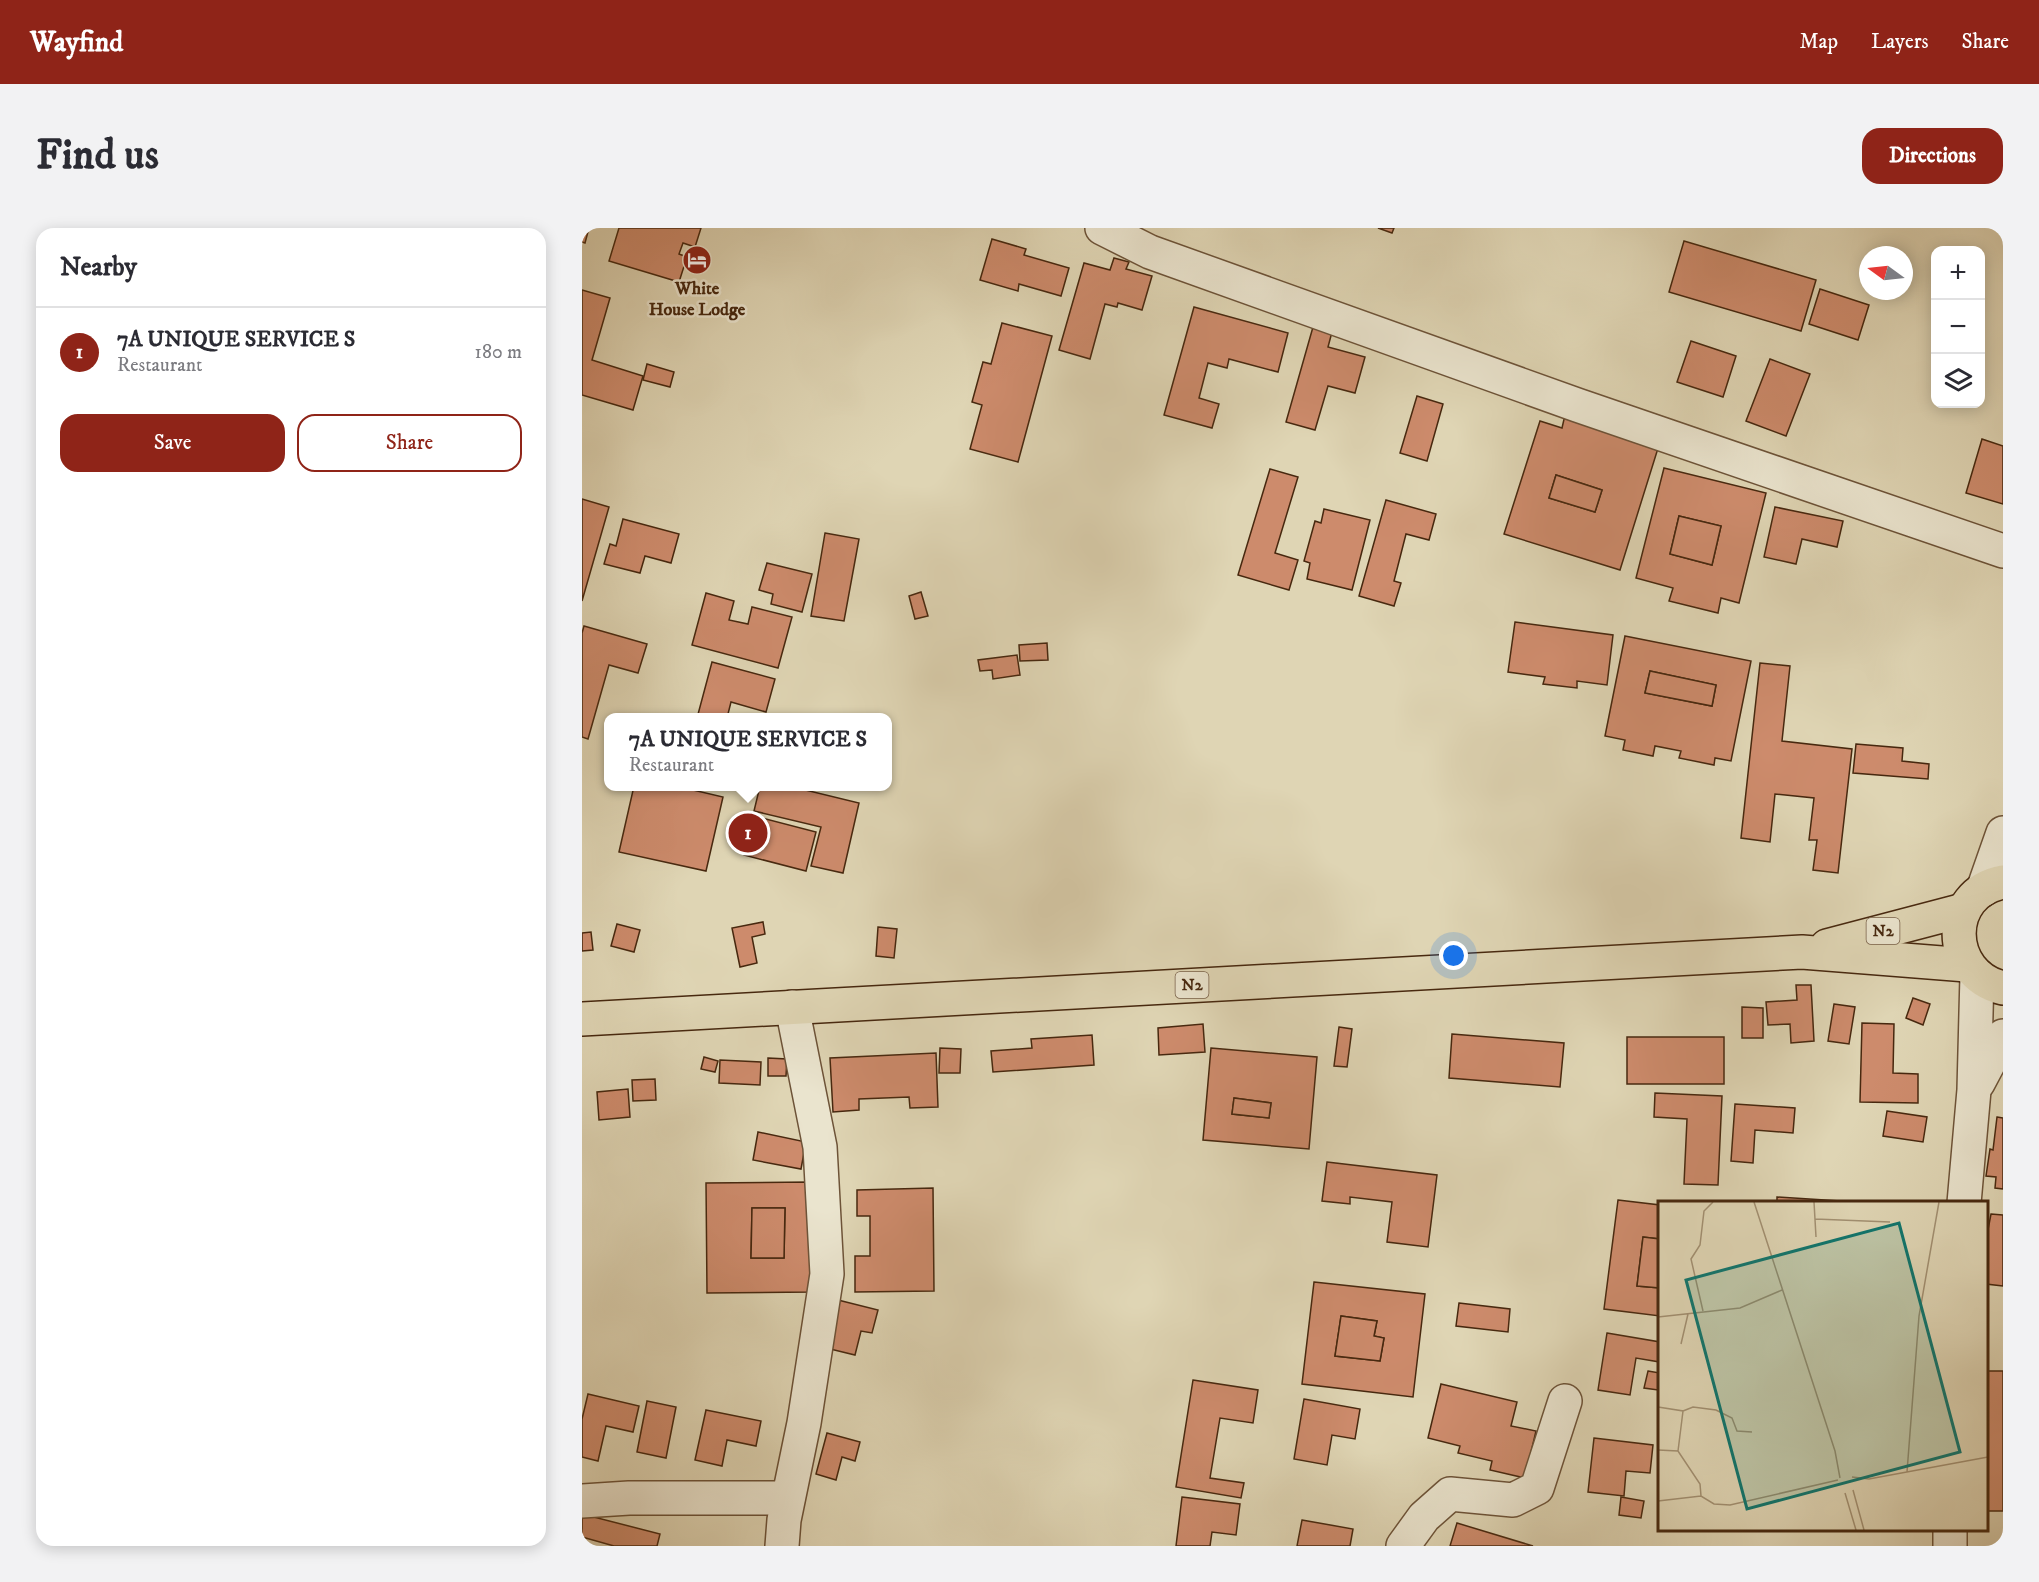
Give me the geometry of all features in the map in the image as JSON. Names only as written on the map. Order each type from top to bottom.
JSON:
[{"type":"highway","name":"N2","points":[[1803,952],[1983,894]]},
{"type":"highway","points":[[1982,976],[1961,952],[1958,938],[1959,924],[1983,894]]},
{"type":"highway","name":"N2","points":[[582,1019],[1803,952],[1982,976]]},
{"type":"street","points":[[1102,228],[1150,252],[1588,408],[2003,551]]},
{"type":"street","points":[[1983,894],[2003,833]]},
{"type":"street","points":[[1964,1201],[1982,976]]},
{"type":"street","points":[[782,1546],[784,1520],[804,1423],[827,1274],[820,1147],[792,1007]]},
{"type":"street","points":[[1974,1090],[2003,1036]]},
{"type":"street","points":[[1403,1546],[1424,1517],[1450,1494],[1513,1500],[1537,1488],[1565,1401]]},
{"type":"street","points":[[582,1501],[629,1498],[788,1498]]},
{"type":"building","points":[[582,228],[589,228],[585,243],[582,242]]},
{"type":"building","points":[[619,228],[701,228],[695,247],[683,243],[679,254],[687,257],[679,282],[609,261]]},
{"type":"building","points":[[1378,228],[1394,228],[1392,233]]},
{"type":"building","points":[[992,239],[1026,249],[1024,255],[1069,268],[1061,296],[1019,284],[1018,291],[980,280]]},
{"type":"building","points":[[1684,241],[1816,280],[1801,331],[1669,292]]},
{"type":"building","points":[[1114,258],[1129,262],[1126,269],[1152,276],[1142,310],[1118,303],[1117,307],[1105,304],[1090,359],[1059,350],[1084,263],[1110,270]]},
{"type":"building","points":[[1820,289],[1869,305],[1858,340],[1809,324]]},
{"type":"building","points":[[582,290],[610,298],[592,360],[643,376],[633,410],[582,395]]},
{"type":"building","points":[[1194,307],[1288,333],[1278,372],[1229,359],[1227,368],[1208,363],[1199,398],[1219,404],[1212,428],[1164,415]]},
{"type":"building","points":[[1002,323],[1052,336],[1018,462],[970,449],[982,405],[972,402],[983,362],[991,364]]},
{"type":"building","points":[[1313,327],[1332,332],[1328,347],[1365,357],[1355,393],[1328,386],[1315,430],[1286,422]]},
{"type":"building","points":[[1691,341],[1736,356],[1723,397],[1677,382]]},
{"type":"building","points":[[1770,359],[1810,374],[1786,436],[1746,421]]},
{"type":"building","points":[[647,364],[674,372],[670,387],[643,380]]},
{"type":"building","points":[[1417,396],[1443,404],[1427,461],[1400,453]]},
{"type":"building","points":[[1565,415],[1659,445],[1620,570],[1504,534],[1540,421],[1562,428]],"holes":[[[1556,475],[1602,490],[1595,512],[1549,498]]]},
{"type":"building","points":[[1982,439],[2003,446],[2003,504],[1966,493]]},
{"type":"building","points":[[1664,468],[1766,493],[1739,603],[1721,598],[1718,613],[1669,601],[1673,588],[1636,578]],"holes":[[[1679,516],[1721,526],[1712,565],[1670,554]]]},
{"type":"building","points":[[1270,469],[1298,477],[1275,553],[1298,560],[1289,590],[1238,575]]},
{"type":"building","points":[[1556,475],[1602,490],[1595,512],[1549,498]]},
{"type":"building","points":[[582,499],[609,507],[582,601]]},
{"type":"building","points":[[1386,500],[1436,514],[1429,540],[1406,534],[1394,581],[1401,583],[1394,606],[1359,596]]},
{"type":"building","points":[[1775,507],[1843,521],[1837,547],[1802,539],[1796,564],[1764,557]]},
{"type":"building","points":[[1324,509],[1370,520],[1352,590],[1307,579],[1310,563],[1304,561],[1315,521],[1321,523]]},
{"type":"building","points":[[1679,516],[1721,526],[1712,565],[1670,554]]},
{"type":"building","points":[[623,519],[679,534],[671,563],[645,556],[640,573],[604,564],[610,544],[616,546]]},
{"type":"building","points":[[825,533],[859,539],[844,621],[811,616]]},
{"type":"building","points":[[767,563],[812,574],[802,612],[771,604],[773,594],[759,590]]},
{"type":"building","points":[[921,592],[928,616],[915,619],[909,596]]},
{"type":"building","points":[[706,593],[734,601],[729,620],[748,624],[752,607],[792,617],[778,668],[692,645]]},
{"type":"building","points":[[1515,622],[1613,635],[1607,685],[1577,681],[1577,688],[1543,684],[1545,677],[1508,672]]},
{"type":"building","points":[[584,626],[647,644],[638,673],[609,665],[588,739],[582,737],[582,633]]},
{"type":"building","points":[[1625,636],[1751,661],[1731,761],[1715,758],[1714,765],[1679,758],[1681,751],[1655,746],[1653,756],[1623,750],[1625,740],[1605,736]],"holes":[[[1650,671],[1716,685],[1712,706],[1645,693]]]},
{"type":"building","points":[[1047,643],[1048,660],[1020,661],[1019,645]]},
{"type":"building","points":[[1017,655],[1020,675],[993,679],[992,670],[980,671],[978,660]]},
{"type":"building","points":[[712,662],[775,679],[766,712],[731,702],[728,713],[698,713]]},
{"type":"building","points":[[1760,663],[1790,666],[1782,741],[1852,749],[1838,873],[1813,870],[1817,840],[1809,840],[1814,798],[1775,794],[1770,842],[1741,838]]},
{"type":"building","points":[[1650,671],[1716,685],[1712,706],[1645,693]]},
{"type":"building","points":[[1856,744],[1903,748],[1902,761],[1929,764],[1928,779],[1853,773]]},
{"type":"building","points":[[633,791],[697,791],[723,797],[706,871],[619,852]]},
{"type":"building","points":[[759,791],[810,791],[859,803],[843,873],[811,866],[821,827],[754,811]]},
{"type":"building","points":[[754,816],[816,832],[806,871],[744,855]]},
{"type":"building","points":[[763,922],[765,934],[752,937],[757,963],[740,967],[732,928]]},
{"type":"building","points":[[617,924],[640,930],[634,952],[611,946]]},
{"type":"building","points":[[878,927],[897,929],[894,958],[876,956]]},
{"type":"building","points":[[591,932],[593,950],[582,951],[582,933]]},
{"type":"building","points":[[1796,985],[1811,985],[1814,1041],[1791,1043],[1790,1024],[1768,1025],[1766,1002],[1797,1000]]},
{"type":"building","points":[[1913,998],[1930,1004],[1923,1025],[1906,1018]]},
{"type":"building","points":[[1834,1004],[1855,1007],[1849,1044],[1828,1041]]},
{"type":"building","points":[[1742,1007],[1763,1008],[1763,1038],[1742,1038]]},
{"type":"building","points":[[1862,1023],[1894,1024],[1893,1073],[1918,1074],[1918,1103],[1860,1102]]},
{"type":"building","points":[[1203,1024],[1205,1052],[1159,1055],[1158,1028]]},
{"type":"building","points":[[1339,1027],[1352,1029],[1347,1067],[1334,1066]]},
{"type":"building","points":[[1452,1034],[1564,1043],[1560,1087],[1449,1078]]},
{"type":"building","points":[[1092,1035],[1094,1065],[993,1072],[991,1051],[1032,1048],[1031,1039]]},
{"type":"building","points":[[1627,1037],[1724,1037],[1724,1084],[1627,1084]]},
{"type":"building","points":[[940,1048],[961,1049],[960,1073],[939,1073]]},
{"type":"building","points":[[1211,1048],[1317,1057],[1309,1149],[1203,1140]],"holes":[[[1234,1098],[1271,1103],[1269,1118],[1232,1114]]]},
{"type":"building","points":[[936,1053],[938,1107],[910,1108],[909,1097],[859,1099],[859,1110],[833,1112],[830,1058]]},
{"type":"building","points":[[704,1057],[718,1061],[715,1072],[701,1069]]},
{"type":"building","points":[[768,1058],[787,1059],[786,1076],[768,1076]]},
{"type":"building","points":[[720,1060],[761,1062],[760,1085],[719,1083]]},
{"type":"building","points":[[655,1079],[656,1100],[633,1101],[632,1080]]},
{"type":"building","points":[[628,1089],[630,1117],[599,1120],[597,1092]]},
{"type":"building","points":[[1655,1093],[1722,1096],[1718,1185],[1684,1184],[1687,1119],[1654,1117]]},
{"type":"building","points":[[1234,1098],[1271,1103],[1269,1118],[1232,1114]]},
{"type":"building","points":[[1735,1104],[1795,1108],[1793,1133],[1755,1130],[1753,1163],[1731,1161]]},
{"type":"building","points":[[1887,1111],[1927,1117],[1923,1142],[1883,1136]]},
{"type":"building","points":[[1997,1117],[2003,1118],[2003,1189],[1995,1188],[1996,1177],[1986,1176],[1990,1149],[1993,1150]]},
{"type":"building","points":[[758,1132],[806,1142],[801,1169],[753,1160]]},
{"type":"building","points":[[1327,1162],[1437,1175],[1428,1247],[1387,1242],[1392,1202],[1350,1197],[1350,1204],[1322,1201]]},
{"type":"building","points":[[811,1182],[812,1292],[707,1293],[706,1183]],"holes":[[[752,1208],[785,1208],[784,1258],[751,1258]]]},
{"type":"building","points":[[933,1188],[934,1291],[855,1292],[855,1256],[870,1256],[870,1216],[857,1216],[857,1190]]},
{"type":"building","points":[[1777,1197],[1840,1201],[1777,1201]]},
{"type":"building","points":[[1618,1200],[1658,1205],[1658,1239],[1643,1237],[1637,1286],[1658,1288],[1658,1316],[1604,1309]]},
{"type":"building","points":[[752,1208],[785,1208],[784,1258],[751,1258]]},
{"type":"building","points":[[1991,1214],[2003,1215],[2003,1286],[1988,1284],[1988,1230]]},
{"type":"building","points":[[1643,1237],[1658,1239],[1658,1288],[1637,1286]]},
{"type":"building","points":[[1314,1282],[1425,1294],[1413,1397],[1302,1384]],"holes":[[[1341,1316],[1377,1321],[1374,1336],[1384,1338],[1380,1361],[1335,1356]]]},
{"type":"building","points":[[838,1300],[878,1310],[872,1333],[861,1331],[855,1355],[826,1348]]},
{"type":"building","points":[[1459,1303],[1510,1309],[1508,1332],[1456,1326]]},
{"type":"building","points":[[1341,1316],[1377,1321],[1374,1336],[1384,1338],[1380,1361],[1335,1356]]},
{"type":"building","points":[[1607,1333],[1658,1342],[1658,1362],[1636,1358],[1630,1395],[1598,1390]]},
{"type":"building","points":[[1648,1371],[1658,1373],[1658,1390],[1644,1388]]},
{"type":"building","points":[[1988,1371],[2003,1371],[2003,1511],[1988,1511]]},
{"type":"building","points":[[1193,1380],[1258,1390],[1253,1423],[1220,1418],[1210,1478],[1244,1483],[1241,1498],[1176,1487]]},
{"type":"building","points":[[1441,1384],[1517,1402],[1511,1426],[1536,1431],[1525,1478],[1490,1470],[1492,1461],[1458,1453],[1460,1446],[1428,1438]]},
{"type":"building","points":[[588,1394],[639,1406],[633,1432],[606,1426],[598,1461],[582,1457],[582,1419]]},
{"type":"building","points":[[1304,1399],[1360,1409],[1355,1439],[1332,1435],[1327,1465],[1294,1459]]},
{"type":"building","points":[[647,1401],[676,1407],[666,1458],[637,1452]]},
{"type":"building","points":[[706,1410],[761,1421],[756,1446],[727,1440],[722,1466],[695,1460]]},
{"type":"building","points":[[827,1433],[860,1442],[855,1461],[842,1457],[836,1480],[816,1474]]},
{"type":"building","points":[[1594,1438],[1653,1445],[1650,1473],[1626,1471],[1624,1496],[1588,1492]]},
{"type":"building","points":[[1182,1497],[1240,1504],[1236,1535],[1212,1532],[1210,1546],[1176,1546]]},
{"type":"building","points":[[1621,1497],[1644,1501],[1641,1518],[1619,1515]]},
{"type":"building","points":[[582,1514],[660,1534],[657,1546],[614,1546],[582,1537]]},
{"type":"building","points":[[1302,1520],[1353,1529],[1350,1546],[1297,1546]]},
{"type":"building","points":[[1457,1523],[1533,1546],[1450,1546]]},
{"type":"place","name":"White House Lodge","points":[[697,260]]},
{"type":"place","name":"7A UNIQUE SERVICE S","points":[[748,833]]}]
